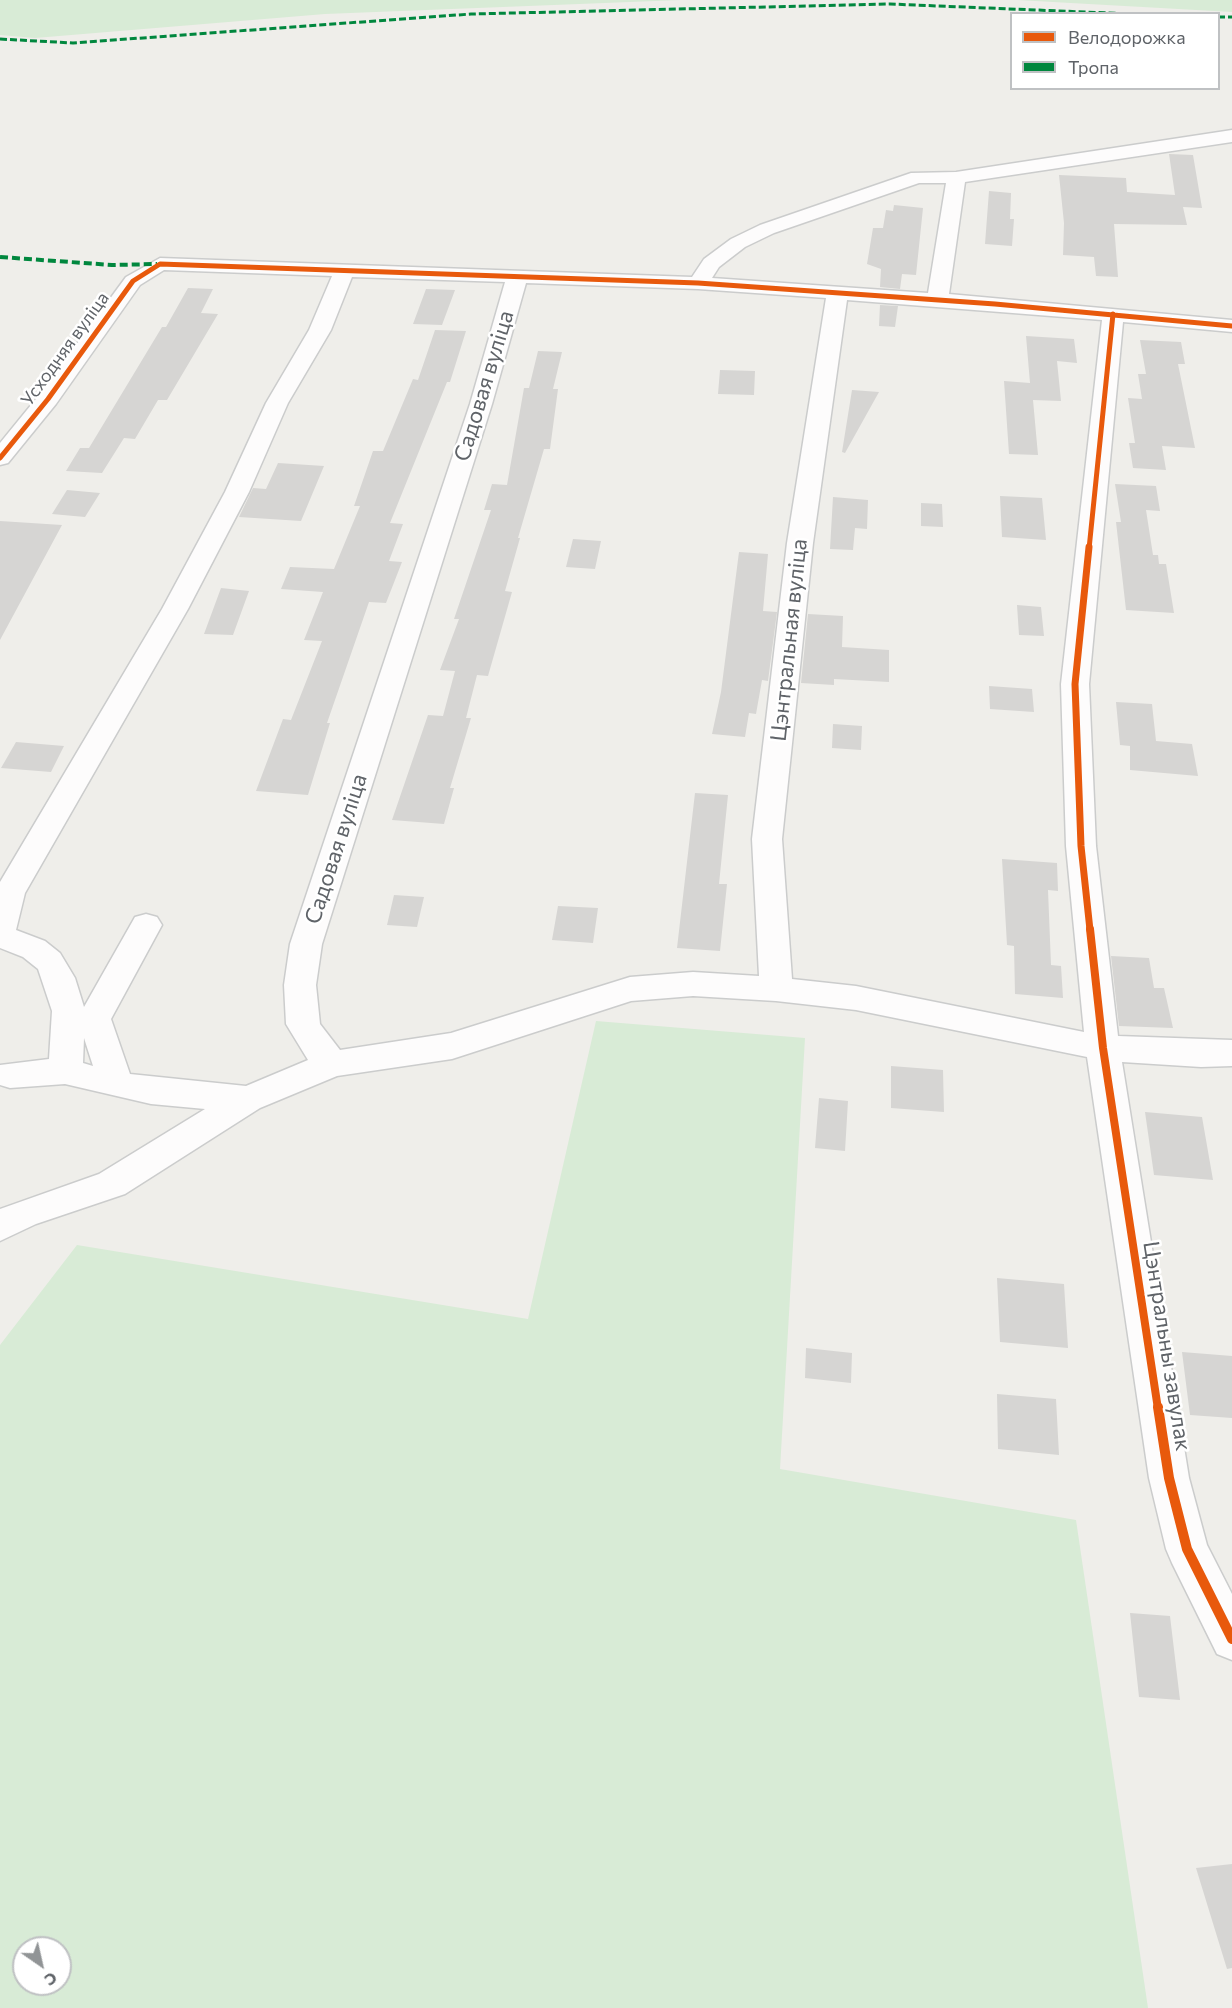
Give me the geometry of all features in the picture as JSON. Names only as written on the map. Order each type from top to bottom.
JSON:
[{"type":"street","points":[[698,283],[711,263],[738,243],[767,229],[918,177],[956,178],[1232,136]]},
{"type":"street","points":[[937,301],[956,178]]},
{"type":"street","name":"Усходняя вуліца","points":[[0,458],[48,399],[133,281],[160,264],[345,270]]},
{"type":"street","points":[[65,1071],[69,1011],[60,978],[49,961],[34,950],[0,934],[9,893],[175,609],[237,492],[277,403],[320,330],[345,270],[698,283],[995,304],[1232,326]]},
{"type":"street","name":"Садовая вуліца","points":[[332,1064],[315,1045],[303,1024],[300,985],[306,944],[481,404],[518,275]]},
{"type":"street","points":[[995,304],[996,281]]},
{"type":"street","name":"Цэнтральная вуліца","points":[[776,989],[767,839],[800,543],[837,293]]},
{"type":"street","points":[[1197,300],[1199,323]]},
{"type":"street","name":"Цэнтральны завулак","points":[[1113,314],[1076,684],[1082,846],[1103,1048],[1169,1478],[1187,1549],[1232,1639]]},
{"type":"street","points":[[117,1085],[94,1019],[146,926]]},
{"type":"street","points":[[0,1226],[23,1214],[112,1184],[248,1099],[332,1064],[452,1046],[630,989],[693,984],[776,989],[856,998],[1103,1048],[1201,1054],[1232,1053]]},
{"type":"street","points":[[10,1075],[65,1071],[117,1085],[248,1099]]},
{"type":"green space","points":[[0,0],[681,0],[325,14],[35,38],[0,35]]},
{"type":"green space","points":[[1017,0],[1232,0],[1232,12]]},
{"type":"green space","points":[[596,1021],[805,1038],[780,1469],[1076,1520],[1148,2008],[0,2008],[0,1345],[77,1245],[528,1319]]},
{"type":"building","points":[[1169,154],[1193,155],[1202,208],[1183,207],[1187,225],[1114,224],[1118,277],[1096,276],[1094,257],[1063,255],[1064,223],[1059,175],[1126,178],[1127,192],[1175,195]]},
{"type":"building","points":[[989,191],[1011,193],[1010,219],[1014,219],[1012,246],[985,244]]},
{"type":"building","points":[[894,205],[923,208],[916,275],[902,274],[900,289],[880,287],[881,269],[867,264],[873,228],[883,228],[886,210],[893,211]]},
{"type":"building","points":[[188,288],[213,289],[201,313],[218,314],[167,400],[158,400],[135,439],[124,438],[102,473],[66,471],[80,448],[89,448],[162,327],[166,327]]},
{"type":"building","points":[[426,289],[455,290],[442,325],[413,324]]},
{"type":"building","points":[[880,305],[898,306],[895,327],[879,326]]},
{"type":"building","points":[[435,330],[466,331],[450,382],[447,382],[390,523],[403,524],[389,561],[402,562],[386,603],[369,602],[327,723],[330,723],[308,795],[256,791],[283,719],[291,720],[322,641],[304,640],[323,592],[281,589],[290,567],[334,569],[360,506],[354,506],[373,451],[383,451],[413,379],[418,380]]},
{"type":"building","points":[[1026,336],[1074,339],[1077,363],[1057,361],[1061,401],[1033,400],[1038,455],[1009,454],[1004,381],[1030,383]]},
{"type":"building","points":[[1140,340],[1181,342],[1185,364],[1178,364],[1195,448],[1162,446],[1166,470],[1133,468],[1129,443],[1135,443],[1128,398],[1142,399],[1138,374],[1146,374]]},
{"type":"building","points":[[538,351],[562,352],[553,389],[558,389],[550,449],[544,449],[518,538],[520,538],[505,591],[512,592],[488,676],[477,675],[466,718],[471,718],[450,788],[454,788],[444,824],[392,820],[428,715],[443,716],[455,671],[440,670],[459,619],[454,619],[491,510],[484,510],[492,484],[507,485],[524,388],[529,388]]},
{"type":"building","points":[[720,370],[755,371],[754,395],[718,394]]},
{"type":"building","points":[[852,390],[879,392],[845,453],[842,452]]},
{"type":"building","points":[[278,463],[324,466],[301,521],[239,517],[253,488],[266,489]]},
{"type":"building","points":[[1115,484],[1156,486],[1160,511],[1146,510],[1153,555],[1158,555],[1159,564],[1166,564],[1174,613],[1126,610],[1116,522],[1121,522]]},
{"type":"building","points":[[67,490],[100,493],[85,517],[52,514]]},
{"type":"building","points":[[1000,496],[1042,498],[1046,540],[1002,537]]},
{"type":"building","points":[[833,497],[868,500],[867,529],[855,528],[853,550],[830,549]]},
{"type":"building","points":[[921,503],[942,504],[943,527],[921,526]]},
{"type":"building","points":[[0,521],[62,525],[0,640]]},
{"type":"building","points":[[573,539],[601,541],[595,569],[566,567]]},
{"type":"building","points":[[739,552],[768,554],[763,611],[777,612],[768,681],[762,680],[756,714],[749,713],[745,737],[712,734],[721,692]]},
{"type":"building","points":[[221,588],[249,591],[233,635],[204,634]]},
{"type":"building","points":[[1017,605],[1041,607],[1044,636],[1019,635]]},
{"type":"building","points":[[808,614],[843,616],[842,647],[889,650],[889,682],[834,679],[834,685],[801,683]]},
{"type":"building","points":[[989,686],[1032,689],[1034,712],[990,709]]},
{"type":"building","points":[[1116,702],[1152,704],[1156,741],[1192,744],[1198,776],[1130,770],[1130,746],[1120,745]]},
{"type":"building","points":[[833,724],[862,726],[861,750],[832,748]]},
{"type":"building","points":[[16,742],[64,746],[51,772],[1,768]]},
{"type":"building","points":[[695,793],[728,795],[719,884],[727,884],[720,951],[677,948]]},
{"type":"building","points":[[1002,859],[1057,863],[1058,891],[1048,890],[1051,965],[1061,966],[1063,998],[1015,994],[1014,946],[1007,945]]},
{"type":"building","points":[[394,895],[424,897],[417,927],[387,925]]},
{"type":"building","points":[[558,906],[598,908],[593,943],[552,940]]},
{"type":"building","points":[[1111,956],[1149,958],[1154,988],[1164,988],[1173,1028],[1119,1026]]},
{"type":"building","points":[[891,1066],[943,1070],[944,1112],[891,1108]]},
{"type":"building","points":[[819,1098],[848,1101],[845,1151],[815,1148]]},
{"type":"building","points":[[1145,1112],[1202,1117],[1213,1180],[1154,1175]]},
{"type":"building","points":[[997,1278],[1064,1284],[1068,1348],[1000,1342]]},
{"type":"building","points":[[806,1348],[852,1353],[851,1383],[805,1378]]},
{"type":"building","points":[[1182,1352],[1232,1356],[1232,1418],[1190,1415]]},
{"type":"building","points":[[997,1394],[1056,1399],[1059,1455],[998,1449]]},
{"type":"building","points":[[1130,1613],[1170,1616],[1180,1700],[1139,1697]]},
{"type":"building","points":[[1232,1864],[1232,1968],[1227,1969],[1196,1868]]},
{"type":"marked path","points":[[0,39],[73,43],[471,14],[890,4],[1084,12]]},
{"type":"marked path","points":[[1220,17],[1232,17]]},
{"type":"marked path","points":[[0,257],[112,265],[157,264]]},
{"type":"cycle path","points":[[0,458],[48,399],[133,281],[160,264],[698,283],[995,304],[1232,326]]},
{"type":"cycle path","points":[[1113,314],[1075,684],[1081,846],[1103,1048],[1169,1478],[1187,1549],[1232,1639]]}]
